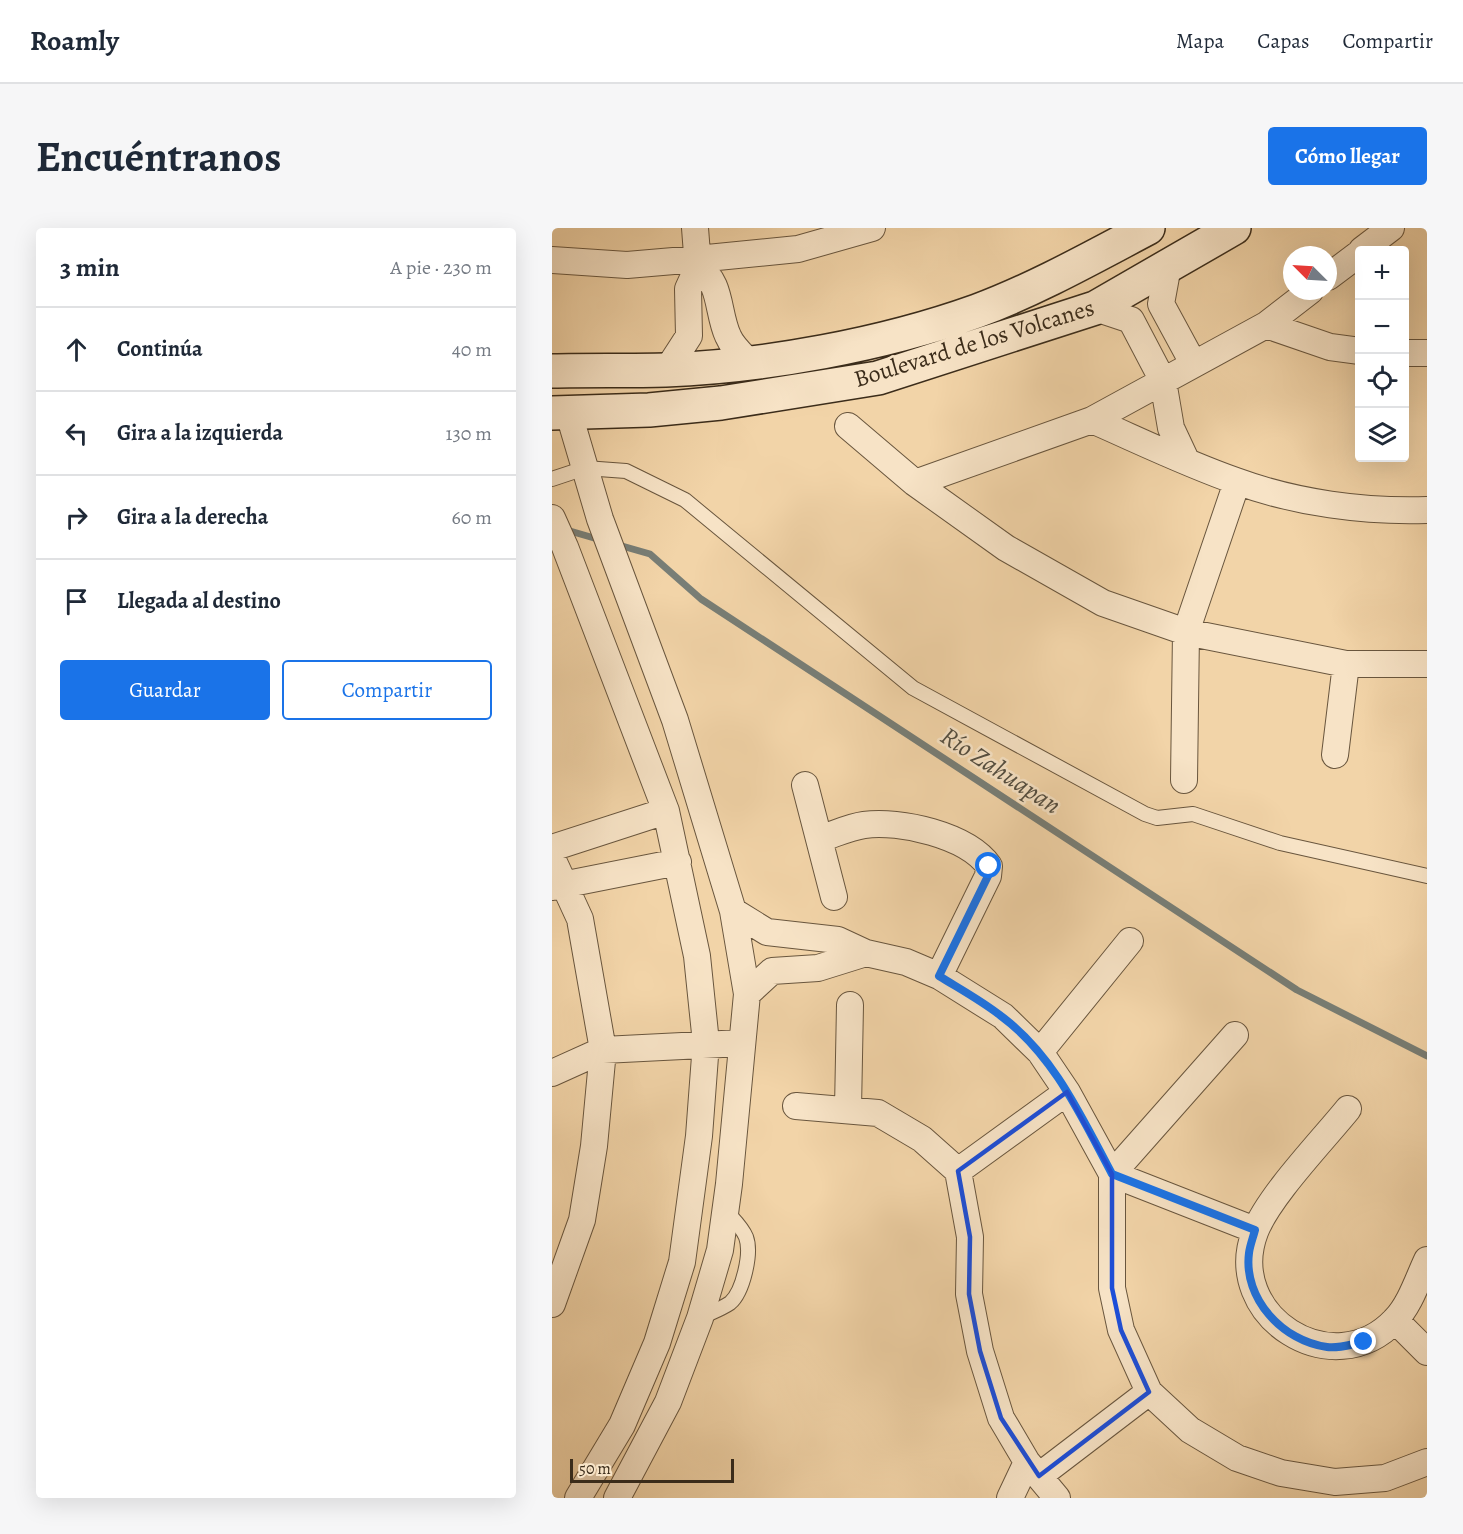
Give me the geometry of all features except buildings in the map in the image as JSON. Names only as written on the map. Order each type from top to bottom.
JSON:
[{"type":"street","points":[[667,370],[689,336],[688,289],[698,263],[694,228]]},
{"type":"street","points":[[552,260],[627,265],[698,263],[798,249],[872,228]]},
{"type":"street","name":"Boulevard de los Volcanes","points":[[552,370],[667,370],[749,362],[864,345],[979,310],[1072,267],[1148,228]]},
{"type":"street","name":"Boulevard de los Volcanes","points":[[561,414],[721,403],[878,378],[1095,308],[1234,228]]},
{"type":"street","points":[[1368,246],[1391,228]]},
{"type":"street","points":[[1337,270],[1355,256]]},
{"type":"street","points":[[698,263],[713,282],[727,335],[749,362]]},
{"type":"street","points":[[1168,266],[1161,304],[1193,363]]},
{"type":"street","points":[[915,483],[1092,420],[1266,325],[1298,300]]},
{"type":"street","points":[[1131,320],[1161,304]]},
{"type":"street","points":[[1095,308],[1131,320],[1162,381],[1171,428],[1186,460]]},
{"type":"street","points":[[1266,325],[1330,347],[1355,350]]},
{"type":"street","points":[[689,336],[727,335]]},
{"type":"street","points":[[1409,353],[1427,353]]},
{"type":"street","points":[[561,414],[585,468],[600,519],[675,720],[733,911],[747,994],[726,1211],[720,1250],[700,1318],[668,1402],[617,1498]]},
{"type":"street","points":[[1092,420],[1237,482],[1306,500],[1390,511],[1427,510]]},
{"type":"street","points":[[848,426],[915,483],[1006,549],[1103,603],[1186,632],[1346,664],[1427,664]]},
{"type":"street","points":[[1184,780],[1186,632],[1237,482]]},
{"type":"street","points":[[552,519],[565,547],[666,811],[697,956],[706,1043],[699,1136],[682,1262],[657,1343],[622,1425],[578,1498]]},
{"type":"street","points":[[1335,755],[1346,664]]},
{"type":"street","points":[[805,785],[834,897]]},
{"type":"street","points":[[552,848],[666,811]]},
{"type":"street","points":[[819,839],[863,825],[885,825],[932,832],[957,841],[982,856],[989,866],[988,876],[939,976]]},
{"type":"street","points":[[552,858],[557,886],[580,919],[603,1050],[592,1156],[582,1220],[561,1262],[552,1304]]},
{"type":"street","points":[[557,886],[678,862]]},
{"type":"street","points":[[733,911],[767,932],[838,940],[866,953],[906,962],[939,976],[1002,1016],[1040,1052],[1067,1092],[1112,1174],[1112,1288],[1121,1330],[1149,1392],[1190,1430],[1227,1453],[1281,1473],[1335,1482],[1385,1478],[1427,1462]]},
{"type":"street","points":[[767,932],[772,971]]},
{"type":"street","points":[[1040,1052],[1130,941]]},
{"type":"street","points":[[747,994],[772,971],[818,968],[866,953]]},
{"type":"street","points":[[848,1109],[850,1005]]},
{"type":"street","points":[[1112,1174],[1235,1035]]},
{"type":"street","points":[[552,1073],[603,1050],[706,1043],[742,1043]]},
{"type":"street","points":[[958,1171],[1067,1092]]},
{"type":"street","points":[[796,1106],[878,1113],[922,1139],[958,1171],[970,1237],[969,1294],[980,1351],[1001,1418],[1033,1469],[1057,1498]]},
{"type":"street","points":[[1348,1109],[1270,1205],[1255,1230],[1248,1254],[1251,1280],[1260,1304],[1277,1325],[1303,1340],[1328,1348],[1364,1342],[1395,1320],[1427,1260]]},
{"type":"street","points":[[1112,1174],[1255,1230]]},
{"type":"street","points":[[1395,1320],[1427,1352]]},
{"type":"street","points":[[1010,1498],[1033,1469],[1149,1392]]},
{"type":"lane","points":[[552,479],[585,468],[626,471],[685,500],[914,688],[1145,814],[1157,818],[1193,814],[1280,843],[1427,876]]},
{"type":"highlighted area","points":[[1067,1092],[1112,1174],[1112,1288],[1121,1330],[1149,1392],[1039,1476],[1001,1418],[980,1351],[969,1294],[970,1237],[958,1171]]},
{"type":"waterway","name":"Río Zahuapan","points":[[563,529],[601,540]]},
{"type":"waterway","name":"Río Zahuapan","points":[[615,544],[650,554],[701,599],[1297,990],[1427,1056]]},
{"type":"route","points":[[989,866],[988,876],[939,976],[1002,1016],[1040,1052],[1067,1092],[1112,1174],[1255,1230],[1248,1254],[1251,1280],[1260,1304],[1277,1325],[1303,1340],[1328,1348],[1364,1342]]}]
